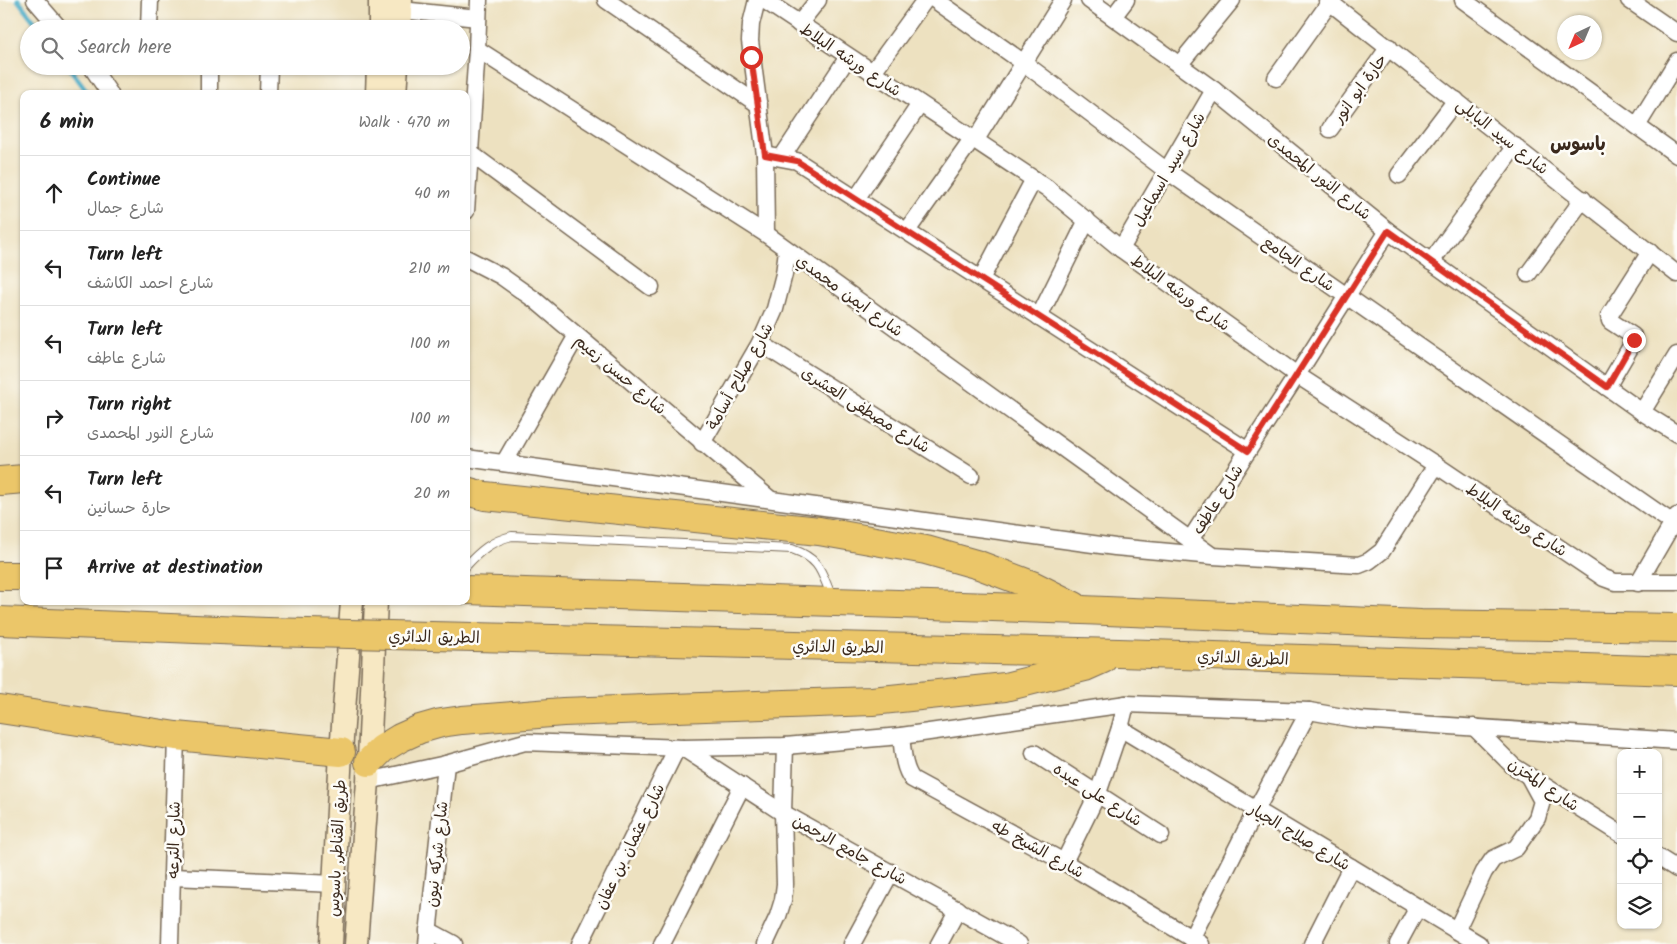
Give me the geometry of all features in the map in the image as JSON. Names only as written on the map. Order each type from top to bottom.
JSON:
[{"type":"highway","points":[[0,481],[20,479]]},
{"type":"highway","points":[[470,491],[485,496],[819,531],[926,550],[979,565],[1032,586],[1082,610]]},
{"type":"highway","points":[[0,576],[20,576]]},
{"type":"highway","points":[[470,590],[1082,610],[1422,624],[1677,628]]},
{"type":"highway","name":"الطريق الدائري","points":[[0,621],[267,632],[1119,653],[1677,672]]},
{"type":"highway","points":[[368,771],[382,749],[420,729],[441,723],[563,712],[872,701],[1004,687],[1085,667],[1119,653]]},
{"type":"highway","points":[[0,709],[176,736],[341,752]]},
{"type":"main road","points":[[380,0],[380,20]]},
{"type":"main road","points":[[377,90],[378,75]]},
{"type":"main road","points":[[395,90],[396,75]]},
{"type":"main road","name":"طريق القناطر, باسوس","points":[[331,944],[341,752],[352,605]]},
{"type":"main road","name":"طريق القناطر, باسوس","points":[[356,944],[368,771],[376,605]]},
{"type":"street","points":[[35,0],[52,20]]},
{"type":"street","points":[[149,20],[150,0]]},
{"type":"street","points":[[479,0],[470,153],[651,287]]},
{"type":"street","points":[[606,0],[759,105]]},
{"type":"street","points":[[757,0],[751,24],[750,41],[765,155],[766,234]]},
{"type":"street","name":"شارع ورشه البلاط","points":[[764,0],[1034,180],[1087,220],[1121,249],[1297,375],[1436,465],[1604,578],[1615,582],[1638,583]]},
{"type":"street","points":[[799,24],[818,0]]},
{"type":"street","points":[[872,73],[925,0]]},
{"type":"street","name":"شارع الجامع","points":[[935,0],[1024,63],[1167,171],[1676,521]]},
{"type":"street","points":[[906,231],[974,140],[1063,0]]},
{"type":"street","name":"شارع النور المحمدى","points":[[1089,0],[1214,90],[1388,231],[1642,412],[1677,434]]},
{"type":"street","points":[[1112,17],[1126,0]]},
{"type":"street","points":[[1179,65],[1232,0]]},
{"type":"street","points":[[1463,0],[1677,155]]},
{"type":"street","points":[[1629,0],[1677,33]]},
{"type":"street","points":[[1276,78],[1329,1]]},
{"type":"street","name":"شارع سيد البابلى","points":[[1329,1],[1677,274]]},
{"type":"street","points":[[400,13],[478,18]]},
{"type":"street","name":"حارة ابو انور","points":[[1330,129],[1389,47]]},
{"type":"street","name":"شارع ايمن محمدي","points":[[477,49],[766,234],[1213,556]]},
{"type":"street","points":[[782,157],[848,57]]},
{"type":"street","points":[[1637,126],[1677,61]]},
{"type":"street","points":[[97,75],[107,90]]},
{"type":"street","points":[[209,75],[209,90]]},
{"type":"street","points":[[268,90],[269,75]]},
{"type":"street","name":"شارع سيد اسماعيل","points":[[1121,249],[1214,90]]},
{"type":"street","points":[[1399,175],[1456,100]]},
{"type":"street","points":[[856,199],[920,104]]},
{"type":"street","points":[[1431,262],[1515,146]]},
{"type":"street","points":[[765,155],[797,161],[1248,451]]},
{"type":"street","points":[[981,279],[1034,180]]},
{"type":"street","points":[[1528,274],[1583,199]]},
{"type":"street","points":[[1039,317],[1087,220]]},
{"type":"street","name":"شارع عاطف","points":[[1190,540],[1388,231]]},
{"type":"street","name":"شارع صلاح أسامة","points":[[702,444],[760,342],[775,310],[784,274],[787,250]]},
{"type":"street","points":[[1607,387],[1634,340],[1633,336],[1610,321],[1610,316],[1650,252]]},
{"type":"street","name":"شارع حسن زعيم","points":[[470,260],[516,285],[702,444],[770,499]]},
{"type":"street","points":[[504,463],[576,336]]},
{"type":"street","name":"شارع مصطفى العشرى","points":[[760,342],[971,476]]},
{"type":"street","points":[[1642,412],[1677,355]]},
{"type":"street","points":[[470,459],[1115,547],[1213,556],[1359,565],[1369,562],[1389,542],[1436,465]]},
{"type":"street","points":[[1638,583],[1676,521]]},
{"type":"street","points":[[1638,583],[1677,582]]},
{"type":"street","points":[[368,771],[446,764],[525,742],[680,748],[785,746],[901,736],[1126,704],[1309,711],[1360,720],[1677,741]]},
{"type":"street","points":[[1064,862],[1098,793],[1126,704]]},
{"type":"street","points":[[1196,941],[1256,810],[1309,711]]},
{"type":"street","name":"شارع المخزن","points":[[1474,727],[1513,766],[1617,832]]},
{"type":"street","name":"شارع صلاح الجيار","points":[[1120,728],[1479,944]]},
{"type":"street","name":"شارع الترعه","points":[[170,944],[176,736]]},
{"type":"street","name":"شارع الشيخ طه","points":[[901,736],[905,765],[912,779],[1064,862],[1196,941]]},
{"type":"street","points":[[765,944],[778,916],[785,884],[783,812],[785,746]]},
{"type":"street","name":"شارع جامع الرحمن","points":[[680,748],[783,812],[1019,944]]},
{"type":"street","name":"شارع عثمان بن عفان","points":[[580,944],[680,748]]},
{"type":"street","name":"شارع على عبده","points":[[1034,753],[1161,835]]},
{"type":"street","name":"شارع شركه نيون","points":[[427,937],[446,764]]},
{"type":"street","points":[[1456,931],[1484,872],[1493,859],[1516,848],[1538,818],[1542,801],[1529,777]]},
{"type":"street","points":[[662,944],[742,786]]},
{"type":"street","points":[[1662,860],[1677,869]]},
{"type":"street","points":[[1312,944],[1351,867]]},
{"type":"street","points":[[852,944],[891,872]]},
{"type":"street","points":[[172,878],[335,884]]},
{"type":"street","points":[[1398,944],[1418,907]]},
{"type":"street","points":[[939,944],[958,909]]},
{"type":"street","points":[[427,937],[454,944]]},
{"type":"lane","points":[[470,562],[488,545],[512,536],[792,550],[810,557],[820,567],[833,602]]},
{"type":"waterway","points":[[18,0],[33,20]]},
{"type":"waterway","points":[[75,75],[86,90]]},
{"type":"district","name":"باسوس","points":[[1578,143]]},
{"type":"route","points":[[751,57],[765,155],[797,161],[1248,451],[1388,231],[1607,387],[1634,340]]}]
